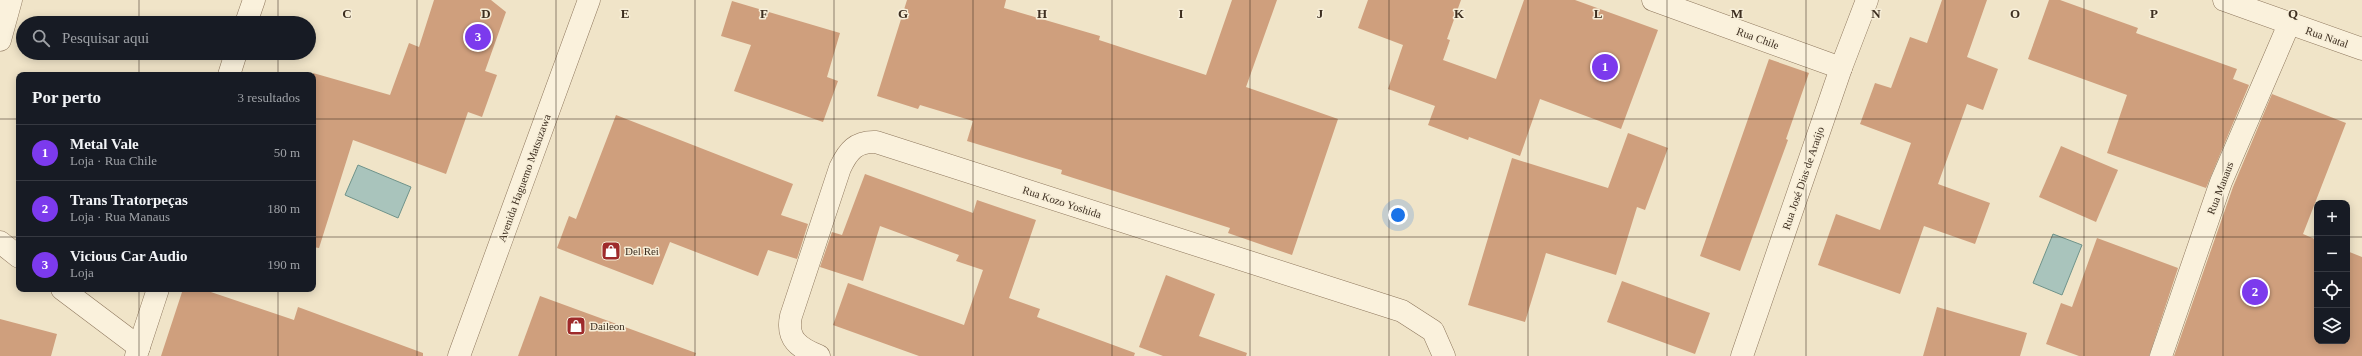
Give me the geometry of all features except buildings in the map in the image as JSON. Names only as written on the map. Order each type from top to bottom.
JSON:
[{"type":"street","points":[[0,40],[11,0]]},
{"type":"street","points":[[248,16],[254,0]]},
{"type":"street","name":"Avenida Haguemo Matsuzawa","points":[[459,356],[589,0]]},
{"type":"street","name":"Rua Chile","points":[[1653,0],[1841,68]]},
{"type":"street","name":"Rua José Dias de Araújo","points":[[1742,356],[1841,68],[1867,0]]},
{"type":"street","name":"Rua Natal","points":[[2224,0],[2362,49]]},
{"type":"street","name":"Rua Manaus","points":[[2161,356],[2221,182],[2289,24]]},
{"type":"street","points":[[230,72],[234,60]]},
{"type":"street","name":"Rua Kozo Yoshida","points":[[819,356],[797,345],[791,337],[789,327],[791,316],[840,168],[853,147],[868,142],[876,142],[1402,311],[1433,331],[1444,356]]},
{"type":"street","points":[[0,242],[16,255]]},
{"type":"street","points":[[66,292],[137,352],[157,292]]},
{"type":"water","points":[[358,165],[411,187],[398,218],[345,195]]},
{"type":"water","points":[[2053,234],[2082,245],[2062,295],[2033,283]]},
{"type":"place","name":"Vicious Car Audio","points":[[478,37]]},
{"type":"place","name":"Metal Vale","points":[[1605,67]]},
{"type":"place","name":"Del Rei","points":[[611,251]]},
{"type":"place","name":"Trans Tratorpeças","points":[[2255,292]]},
{"type":"place","name":"Daileon","points":[[576,326]]}]
